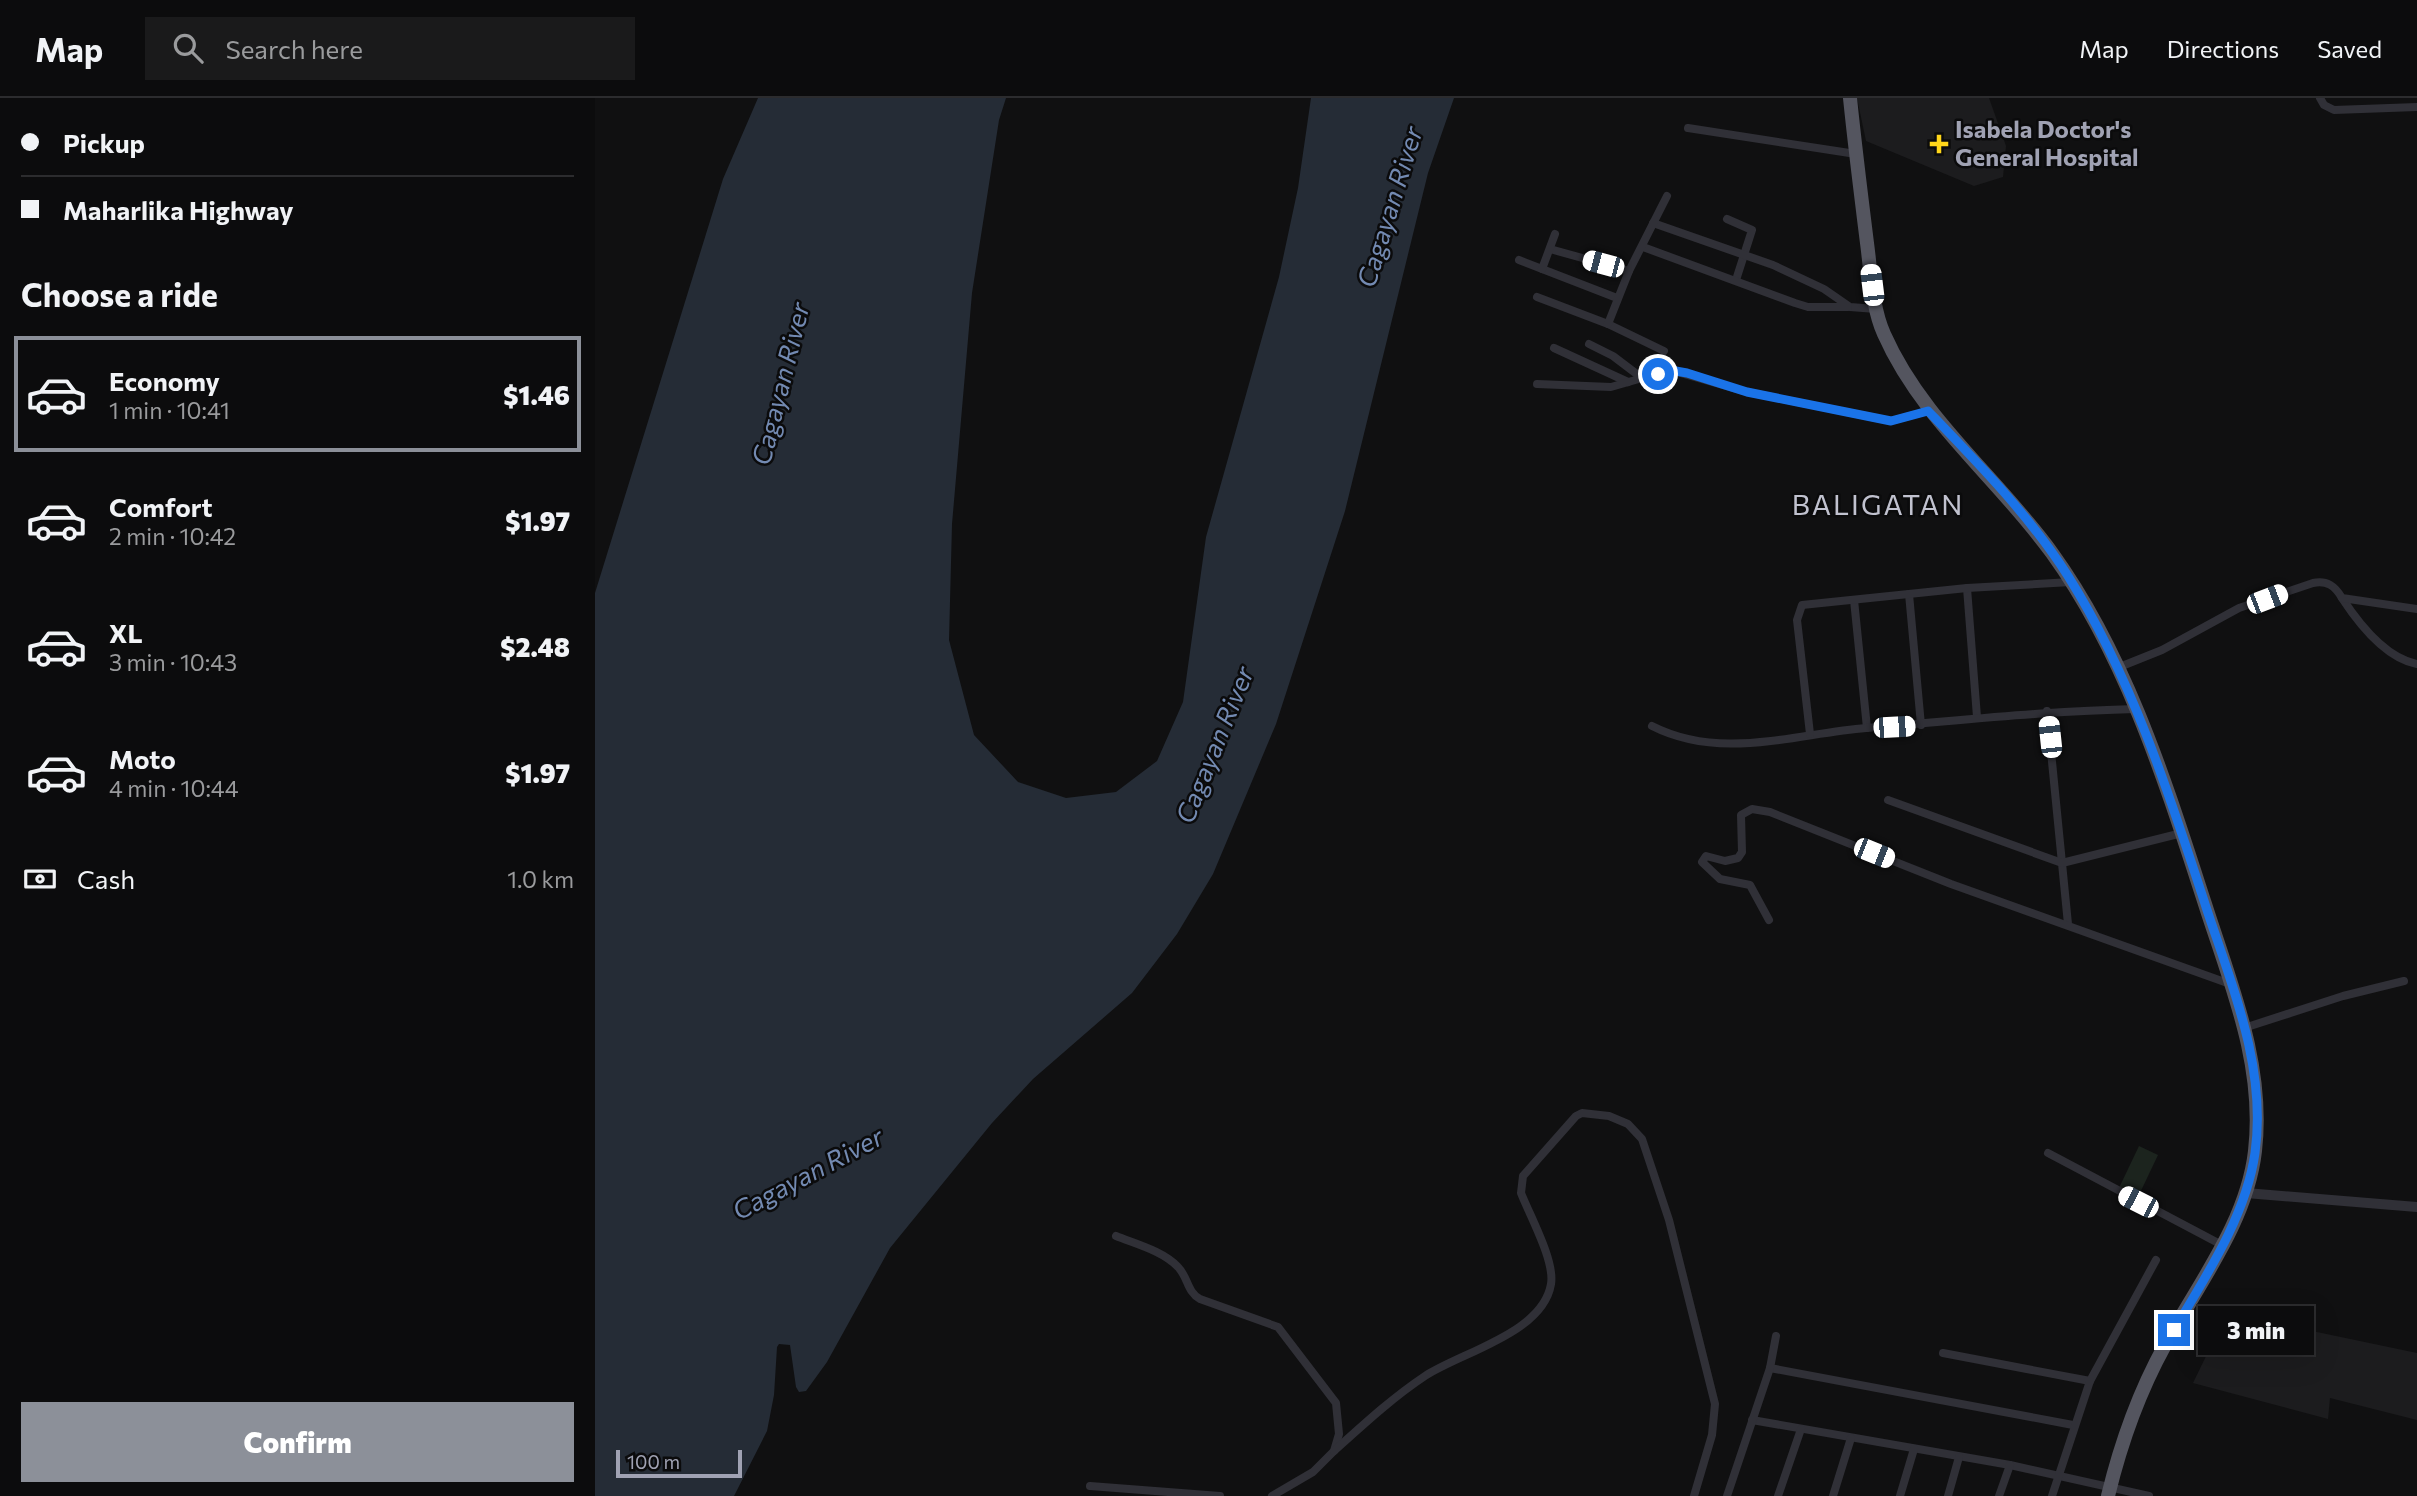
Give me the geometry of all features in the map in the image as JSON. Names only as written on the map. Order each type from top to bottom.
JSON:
[{"type":"highway","points":[[1850,98],[1877,309],[1883,332],[1928,411],[2022,513],[2071,582],[2117,668],[2136,709],[2182,833],[2233,985],[2244,1028],[2257,1099],[2255,1152],[2246,1192],[2222,1245],[2141,1390],[2130,1416],[2109,1491]]},
{"type":"street","points":[[2320,98],[2324,105],[2334,110],[2417,107]]},
{"type":"street","points":[[1688,128],[1856,154]]},
{"type":"street","points":[[1608,324],[1629,271],[1667,196]]},
{"type":"street","points":[[1727,219],[1746,225],[1752,230],[1736,280]]},
{"type":"street","points":[[1653,223],[1773,265],[1824,289],[1850,307]]},
{"type":"street","points":[[1542,269],[1555,234]]},
{"type":"street","points":[[1643,247],[1808,307],[1877,309]]},
{"type":"street","points":[[1550,249],[1629,271]]},
{"type":"street","points":[[1518,260],[1617,298]]},
{"type":"street","points":[[1537,297],[1608,324],[1664,351]]},
{"type":"street","points":[[1589,344],[1619,359],[1642,378]]},
{"type":"street","points":[[1554,348],[1628,382]]},
{"type":"street","points":[[1537,384],[1611,387],[1670,370],[1747,392],[1891,421],[1928,411]]},
{"type":"street","points":[[2117,668],[2162,650],[2239,608],[2323,581],[2334,587],[2365,631],[2403,660],[2417,664]]},
{"type":"street","points":[[1811,734],[1797,613],[1802,605],[1966,588],[2071,582]]},
{"type":"street","points":[[1966,588],[1977,717]]},
{"type":"street","points":[[1909,594],[1921,725]]},
{"type":"street","points":[[2342,598],[2417,608]]},
{"type":"street","points":[[1854,600],[1867,728]]},
{"type":"street","points":[[1652,726],[1680,738],[1713,744],[1748,745],[1811,734],[1921,725],[1977,717],[2047,711],[2136,709]]},
{"type":"street","points":[[2047,711],[2068,924]]},
{"type":"street","points":[[1888,800],[2062,863],[2182,833]]},
{"type":"street","points":[[1769,920],[1750,885],[1720,879],[1702,862],[1706,856],[1725,861],[1738,858],[1742,852],[1741,816],[1752,809],[1770,812],[1951,884],[2233,985]]},
{"type":"street","points":[[2244,1028],[2343,996],[2404,981]]},
{"type":"street","points":[[1272,1496],[1313,1472],[1427,1374],[1496,1341],[1532,1317],[1543,1305],[1552,1275],[1520,1184],[1535,1159],[1570,1120],[1582,1113],[1594,1113],[1628,1124],[1642,1139],[1669,1220],[1680,1273],[1715,1404],[1713,1435],[1694,1496]]},
{"type":"street","points":[[2048,1153],[2222,1245]]},
{"type":"street","points":[[2246,1192],[2417,1207]]},
{"type":"street","points":[[1117,1236],[1172,1261],[1184,1274],[1196,1297],[1278,1327],[1336,1403],[1339,1434],[1335,1451]]},
{"type":"street","points":[[2052,1496],[2073,1425],[2091,1381],[2156,1260]]},
{"type":"street","points":[[1727,1496],[1770,1368],[1776,1336]]},
{"type":"street","points":[[1943,1353],[2091,1381]]},
{"type":"street","points":[[1770,1368],[2073,1425]]},
{"type":"street","points":[[1752,1420],[2058,1474],[2109,1491],[2149,1496]]},
{"type":"street","points":[[1778,1496],[1801,1429]]},
{"type":"street","points":[[1833,1496],[1851,1438]]},
{"type":"street","points":[[1900,1496],[1914,1449]]},
{"type":"street","points":[[1948,1496],[1959,1457]]},
{"type":"street","points":[[1999,1496],[2010,1465]]},
{"type":"street","points":[[1090,1486],[1115,1492],[1220,1496]]},
{"type":"shaded area","name":"Isabela Doctor's General Hospital","points":[[1857,98],[1989,98],[2006,146],[2003,177],[1974,186],[1866,141]]},
{"type":"shaded area","points":[[2139,1146],[2158,1155],[2138,1197],[2119,1188]]},
{"type":"shaded area","points":[[2227,1313],[2417,1353],[2417,1420],[2330,1398],[2328,1419],[2193,1383]]},
{"type":"water","name":"Cagayan River","points":[[758,98],[1006,98],[999,120],[972,293],[952,524],[949,640],[974,735],[1018,782],[1066,798],[1116,792],[1157,761],[1183,702],[1206,537],[1279,277],[1298,188],[1311,98],[1454,98],[1428,173],[1345,511],[1276,724],[1213,874],[1177,934],[1132,993],[1033,1079],[992,1123],[890,1248],[827,1362],[806,1391],[799,1392],[796,1387],[790,1345],[779,1344],[767,1431],[734,1496],[595,1496],[595,593],[723,179]]},
{"type":"place","name":"Isabela Doctor's General Hospital","points":[[1939,144]]},
{"type":"district","name":"BALIGATAN","points":[[1878,505]]},
{"type":"route","points":[[1658,374],[1670,370],[1687,373],[1747,392],[1836,407],[1891,421],[1928,411],[2022,513],[2054,556],[2082,601],[2136,709],[2170,798],[2233,985],[2257,1088],[2255,1152],[2246,1192],[2222,1245],[2174,1330]]}]
